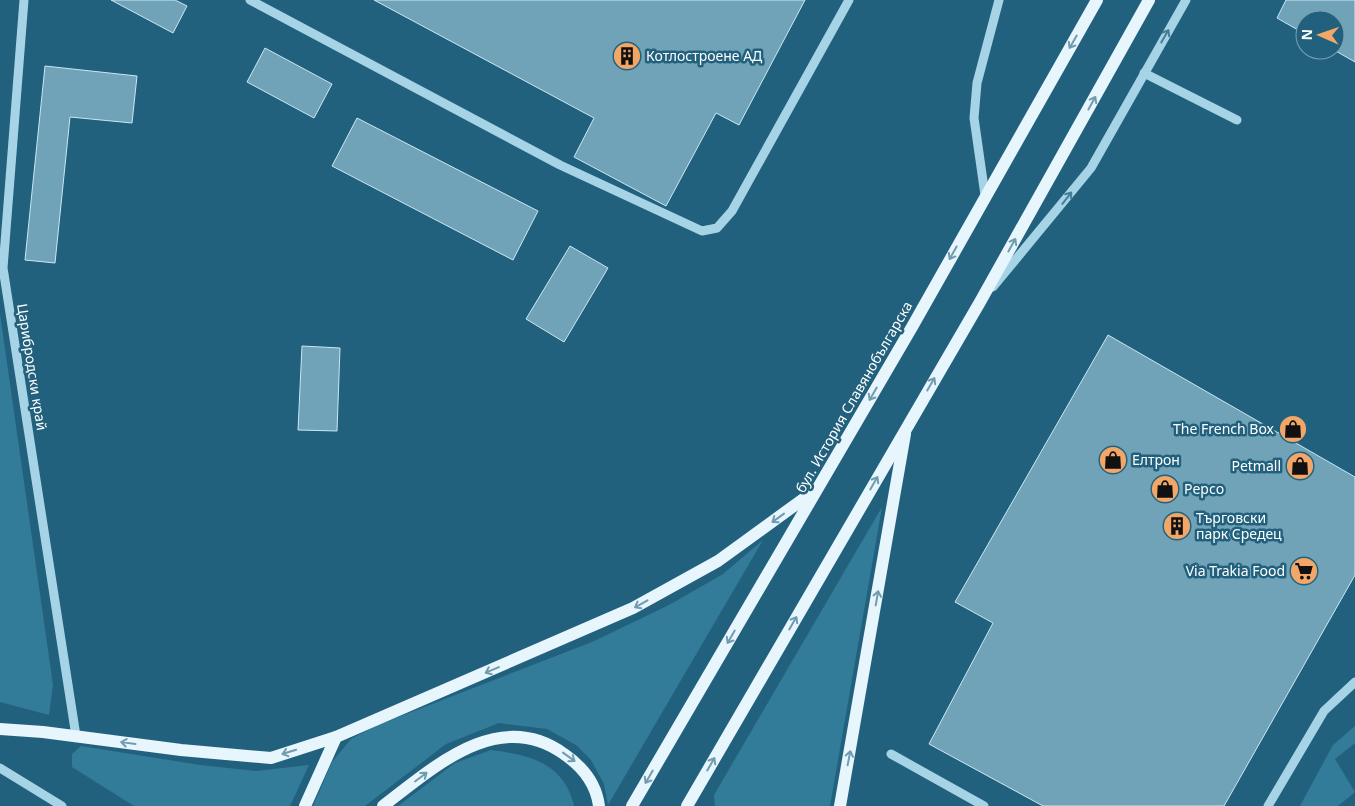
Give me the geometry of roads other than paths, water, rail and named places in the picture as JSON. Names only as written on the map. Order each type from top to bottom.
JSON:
[{"type":"main road","name":"бул. История Славянобългарска","points":[[632,806],[912,327],[1097,0]]},
{"type":"main road","points":[[687,806],[980,302],[1149,0]]},
{"type":"main road","points":[[840,806],[907,426]]},
{"type":"main road","points":[[0,729],[76,736],[181,750],[271,758],[336,737],[633,608],[718,561],[818,489]]},
{"type":"main road","points":[[305,806],[336,737]]},
{"type":"main road","points":[[383,806],[448,756],[484,740],[521,737],[555,748],[578,764],[593,786],[599,806]]},
{"type":"street","name":"Царибродски край","points":[[24,0],[3,268],[76,736]]},
{"type":"street","points":[[250,0],[560,165],[702,231],[716,228],[732,211],[849,0]]},
{"type":"street","points":[[985,195],[974,118],[976,83],[998,0]]},
{"type":"street","points":[[980,302],[1091,168],[1186,0]]},
{"type":"street","points":[[1144,73],[1237,120]]},
{"type":"street","points":[[1268,806],[1324,711],[1355,682]]},
{"type":"street","points":[[891,754],[984,806]]},
{"type":"street","points":[[0,768],[62,806]]},
{"type":"place","name":"Котлостроене АД","points":[[627,56]]},
{"type":"place","name":"The French Box","points":[[1293,429]]},
{"type":"place","name":"Елтрон","points":[[1113,460]]},
{"type":"place","name":"Petmall","points":[[1300,466]]},
{"type":"place","name":"Pepco","points":[[1165,489]]},
{"type":"place","name":"Търговски парк Средец","points":[[1177,526]]},
{"type":"place","name":"Via Trakia Food","points":[[1304,571]]}]
